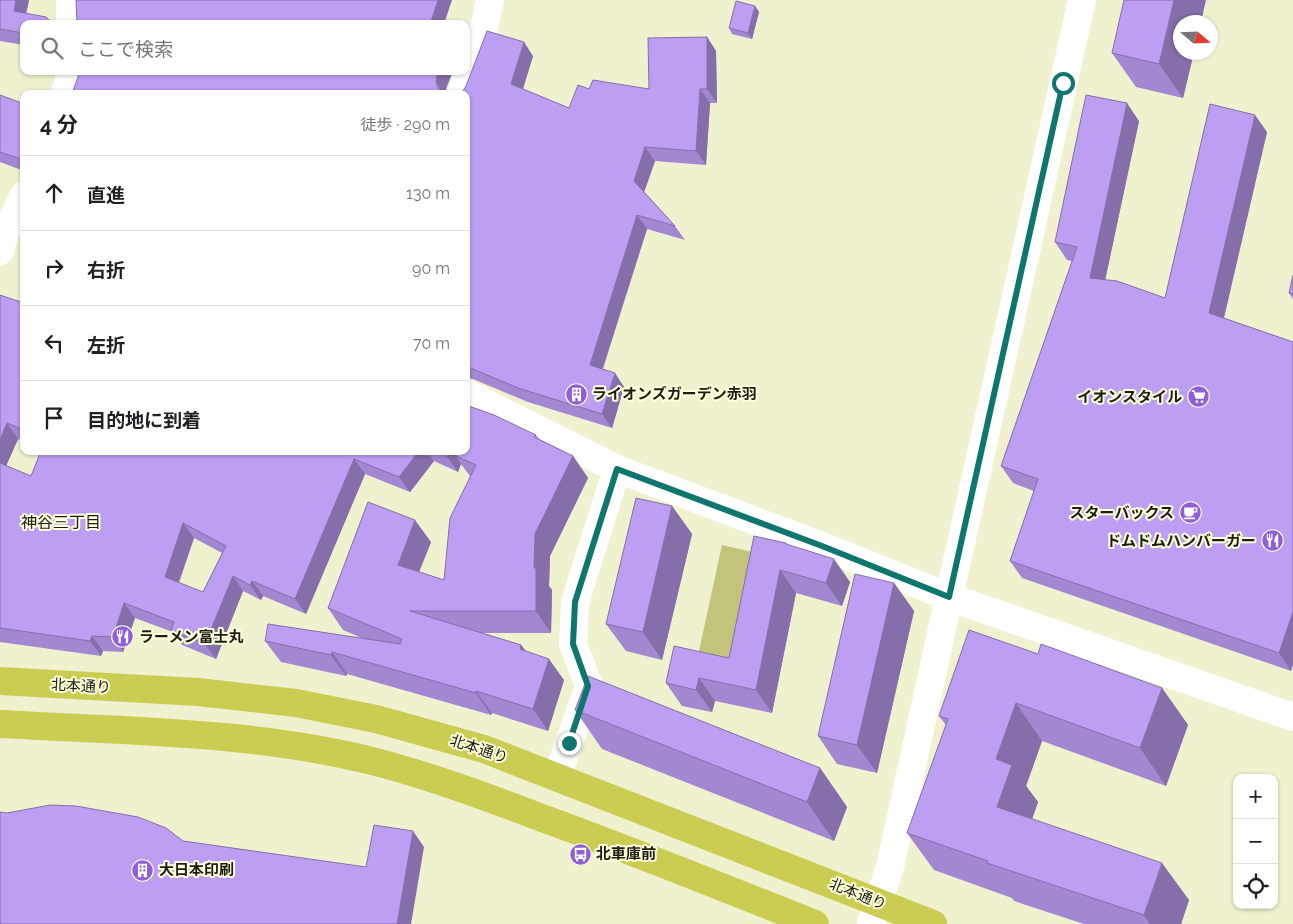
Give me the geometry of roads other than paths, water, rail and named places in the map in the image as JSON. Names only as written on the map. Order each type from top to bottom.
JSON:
[{"type":"highway","name":"北本通り","points":[[0,681],[198,692],[296,703],[376,719],[475,747],[557,777],[875,913],[933,924]]},
{"type":"highway","points":[[0,724],[192,734],[320,750],[375,762],[432,778],[597,838],[815,924]]},
{"type":"street","points":[[70,0],[70,20]]},
{"type":"street","points":[[470,69],[483,33],[490,0]]},
{"type":"street","points":[[875,913],[890,867],[1082,0]]},
{"type":"street","points":[[66,90],[70,75]]},
{"type":"street","points":[[462,90],[468,75]]},
{"type":"street","points":[[7,239],[20,205]]},
{"type":"street","points":[[470,395],[617,469],[822,546],[949,597],[1293,718]]},
{"type":"street","points":[[557,777],[588,686],[573,644],[575,602],[617,469]]},
{"type":"place","name":"ライオンズガーデン赤羽","points":[[576,394]]},
{"type":"place","name":"イオンスタイル","points":[[1198,397]]},
{"type":"place","name":"スターバックス","points":[[1190,513]]},
{"type":"place","name":"ドムドムハンバーガー","points":[[1272,541]]},
{"type":"place","name":"ラーメン富士丸","points":[[123,637]]},
{"type":"place","name":"北車庫前","points":[[580,854]]},
{"type":"place","name":"大日本印刷","points":[[143,870]]},
{"type":"district","name":"神谷三丁目","points":[[61,522]]}]
